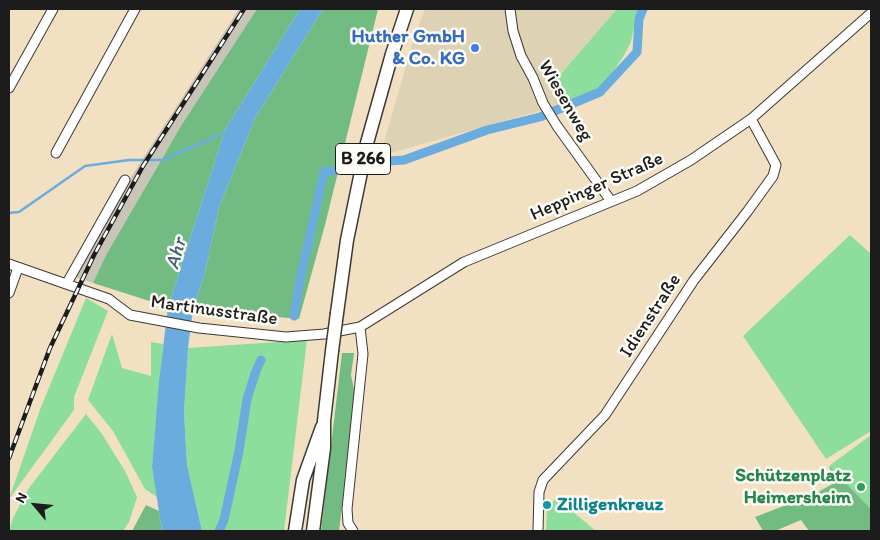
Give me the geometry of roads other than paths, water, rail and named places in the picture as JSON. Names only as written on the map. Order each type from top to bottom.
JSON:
[{"type":"highway","name":"B 266","points":[[313,531],[324,448],[324,420],[332,351],[347,240],[367,143],[389,62],[407,9]]},
{"type":"highway","name":"B 266","points":[[295,531],[303,480],[324,420]]},
{"type":"street","points":[[9,88],[53,9]]},
{"type":"street","points":[[56,153],[135,9]]},
{"type":"street","name":"Wiesenweg","points":[[510,9],[513,32],[520,56],[533,78],[549,114],[611,201]]},
{"type":"street","name":"Heppinger Straße","points":[[305,336],[347,331],[360,327],[464,262],[637,191],[673,171],[751,119],[871,13]]},
{"type":"street","name":"Idienstraße","points":[[538,531],[539,492],[543,480],[605,415],[694,280],[773,176],[776,165],[751,119]]},
{"type":"street","points":[[67,283],[125,180]]},
{"type":"street","name":"Martinusstraße","points":[[9,264],[109,299],[130,315],[199,328],[286,337],[305,336]]},
{"type":"street","points":[[9,293],[18,268]]},
{"type":"street","points":[[353,531],[348,522],[347,508],[363,354],[360,327]]},
{"type":"water","points":[[300,9],[323,9],[255,118],[219,207],[205,273],[193,309],[188,348],[184,412],[187,465],[202,531],[162,531],[152,467],[159,381],[168,307],[225,130]]},
{"type":"waterway","points":[[372,162],[404,160],[487,130],[540,117],[600,92],[637,52],[639,19],[643,9]]},
{"type":"waterway","points":[[9,213],[19,212],[85,166],[129,160],[163,160],[219,135],[227,134]]},
{"type":"waterway","points":[[294,316],[324,172],[332,171]]},
{"type":"waterway","points":[[219,531],[224,520],[239,451],[247,399],[261,360]]},
{"type":"railway","points":[[9,458],[50,348],[94,255],[143,166],[244,9]]},
{"type":"place","name":"Huther GmbH & Co. KG","points":[[475,48]]},
{"type":"place","name":"Schützenplatz Heimersheim","points":[[861,487]]},
{"type":"place","name":"Zilligenkreuz","points":[[547,505]]},
{"type":"water label","name":"Ahr","points":[[177,254]]}]
